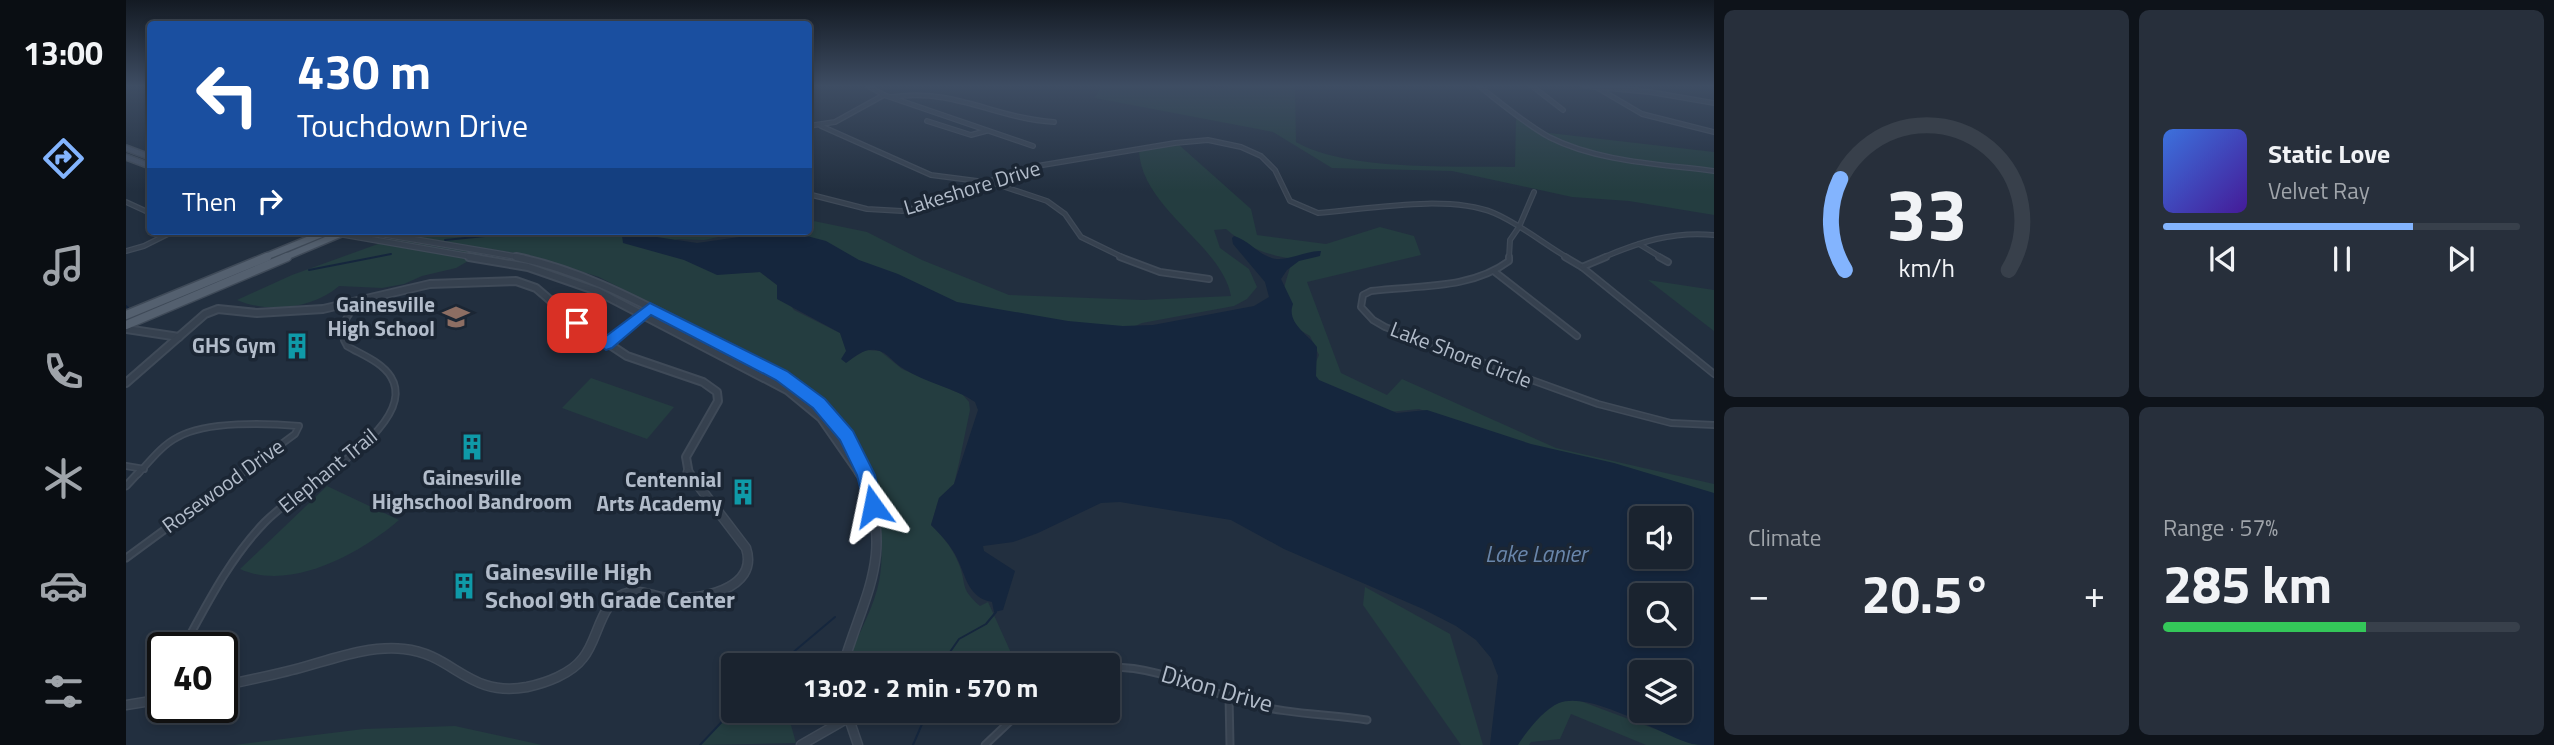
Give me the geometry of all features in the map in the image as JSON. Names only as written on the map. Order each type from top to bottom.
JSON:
[{"type":"main road","points":[[126,148],[147,156]]},
{"type":"main road","points":[[126,157],[147,165]]},
{"type":"main road","points":[[300,243],[307,235]]},
{"type":"main road","points":[[126,315],[300,243],[328,235]]},
{"type":"main road","points":[[126,327],[331,235]]},
{"type":"street","points":[[812,126],[837,121]]},
{"type":"street","points":[[927,121],[965,134],[978,135],[986,130]]},
{"type":"street","points":[[959,121],[1033,146]]},
{"type":"street","points":[[1048,121],[1054,122]]},
{"type":"street","points":[[1525,121],[1560,142],[1611,155],[1714,171]]},
{"type":"street","points":[[1669,121],[1714,132]]},
{"type":"street","points":[[821,126],[931,175],[986,182],[1055,205],[1081,237],[1137,265],[1160,272],[1209,279]]},
{"type":"street","name":"Lakeshore Drive","points":[[812,195],[880,211],[898,212],[925,206],[986,182],[1055,162],[1187,142],[1218,141],[1248,151],[1274,167],[1284,181],[1290,201],[1312,212],[1457,204],[1485,210],[1519,227]]},
{"type":"street","points":[[1534,192],[1519,227],[1510,240],[1509,261],[1494,272],[1577,336]]},
{"type":"street","points":[[126,202],[147,212]]},
{"type":"street","points":[[1519,227],[1583,267],[1714,374]]},
{"type":"street","points":[[1583,267],[1638,243],[1684,232],[1714,235]]},
{"type":"street","points":[[126,251],[166,235]]},
{"type":"street","points":[[354,235],[527,267],[576,282],[644,314],[762,375],[800,399],[821,418],[870,489]]},
{"type":"street","points":[[396,235],[549,264],[605,285],[782,376],[825,410],[847,436],[861,462],[870,489],[878,538],[867,603],[848,653]]},
{"type":"street","points":[[1638,243],[1668,262]]},
{"type":"street","name":"Lake Shore Circle","points":[[1494,272],[1469,279],[1371,291],[1363,295],[1361,307],[1373,320],[1385,327],[1553,390],[1650,418],[1702,426],[1714,425]]},
{"type":"street","points":[[126,383],[205,314],[218,309],[280,313],[359,302],[430,284],[519,282],[536,288],[606,344],[646,364],[703,382],[718,392],[718,401],[686,457],[686,468],[750,557],[746,573],[734,584],[695,597],[665,598],[634,592],[621,596],[610,604],[591,646],[579,662],[555,677],[528,687],[506,689],[476,686],[435,657],[421,652],[394,649],[331,659],[238,682]]},
{"type":"street","name":"Elephant Trail","points":[[192,632],[244,544],[269,518],[371,438],[391,414],[396,396],[390,374],[342,340],[340,332],[343,324],[359,302]]},
{"type":"street","points":[[606,344],[650,308]]},
{"type":"street","points":[[126,327],[179,337]]},
{"type":"street","points":[[155,333],[166,348]]},
{"type":"street","name":"Rosewood Drive","points":[[126,558],[300,429],[299,426],[277,425],[190,432],[173,441],[144,469]]},
{"type":"street","points":[[126,466],[144,469]]},
{"type":"street","points":[[126,486],[144,469]]},
{"type":"street","points":[[631,578],[628,586],[634,592]]},
{"type":"street","name":"Dixon Drive","points":[[1120,666],[1162,673],[1246,702],[1367,720]]},
{"type":"street","points":[[1229,696],[1230,745]]},
{"type":"street","points":[[126,705],[147,702]]},
{"type":"street","points":[[801,745],[813,741],[836,723]]},
{"type":"street","points":[[850,723],[858,745]]},
{"type":"street","points":[[985,745],[1008,723]]},
{"type":"green space","points":[[1214,121],[1296,121],[1296,142],[1317,151],[1343,158],[1402,165],[1515,167],[1516,121],[1522,121],[1541,132],[1714,152],[1714,215],[1629,201],[1572,197],[1452,171],[1332,168],[1273,132]]},
{"type":"green space","points":[[1178,144],[1251,209],[1257,235],[1326,244],[1380,227],[1414,236],[1421,255],[1307,282],[1341,373],[1387,395],[1402,379],[1556,448],[1714,484],[1714,504],[1419,409],[1389,412],[1308,379],[1319,355],[1310,336],[1283,320],[1283,291],[1291,264],[1288,258],[1255,248],[1226,229],[1214,230],[1220,248],[1249,269],[1257,287],[1247,299],[1234,306],[1142,323],[1118,334],[993,315],[930,295],[788,237],[751,235],[812,235],[812,221],[867,232],[922,260],[1009,295],[1143,300],[1231,296],[1225,278],[1213,260],[1167,209],[1143,172],[1139,151]]},
{"type":"green space","points":[[403,235],[728,235],[704,240],[678,239],[655,246],[717,274],[760,272],[777,285],[794,310],[840,333],[846,349],[846,362],[866,350],[880,351],[902,369],[961,394],[974,385],[963,395],[969,402],[970,410],[954,484],[939,498],[931,525],[953,551],[969,594],[980,606],[988,602],[1011,653],[851,653],[874,600],[882,550],[872,477],[855,438],[828,406],[790,375],[599,277],[528,255],[489,249],[456,268],[422,276],[404,284],[382,288],[339,286],[304,304],[277,308],[237,300],[292,275]]},
{"type":"green space","points":[[1648,280],[1714,290],[1714,331]]},
{"type":"green space","points":[[591,378],[674,407],[647,439],[562,408]]},
{"type":"green space","points":[[327,486],[399,520],[365,545],[324,566],[281,576],[260,575],[240,569]]},
{"type":"green space","points":[[1365,587],[1450,634],[1483,745],[1461,745],[1363,605]]},
{"type":"green space","points":[[1575,699],[1629,719],[1629,723],[1639,723],[1698,745],[1646,745],[1571,714],[1560,739],[1531,742],[1529,745],[1511,745],[1547,701]]},
{"type":"green space","points":[[722,723],[790,723],[796,743],[699,745]]},
{"type":"green space","points":[[455,726],[542,745],[234,745],[364,729]]},
{"type":"water","name":"Lake Lanier","points":[[643,235],[697,243],[753,235],[807,236],[826,241],[859,260],[898,274],[957,302],[1068,321],[1123,326],[1153,325],[1254,306],[1269,297],[1265,282],[1233,244],[1234,236],[1275,259],[1321,251],[1320,256],[1299,261],[1287,270],[1281,279],[1293,304],[1295,323],[1317,347],[1316,376],[1319,380],[1397,413],[1427,410],[1531,444],[1614,463],[1714,493],[1714,745],[1692,744],[1644,723],[1692,723],[1692,660],[1629,660],[1629,716],[1589,703],[1559,703],[1542,715],[1518,745],[1490,745],[1498,676],[1491,658],[1476,640],[1423,609],[1284,549],[1231,520],[1120,502],[1101,503],[1038,533],[1013,542],[983,546],[984,551],[1015,571],[1003,610],[994,612],[992,602],[976,595],[971,589],[953,551],[931,525],[939,498],[954,484],[978,410],[975,402],[958,392],[912,374],[880,351],[864,351],[846,363],[841,359],[846,351],[840,333],[777,299],[777,285],[760,272],[717,275],[684,260],[623,243],[622,236]]},
{"type":"waterway","points":[[445,240],[495,235]]},
{"type":"waterway","points":[[309,270],[391,254]]},
{"type":"waterway","points":[[949,653],[959,639],[986,624],[996,612]]},
{"type":"waterway","points":[[792,653],[835,617]]},
{"type":"waterway","points":[[700,745],[721,723]]},
{"type":"waterway","points":[[913,745],[922,723]]},
{"type":"place","name":"Gainesville High School","points":[[456,317]]},
{"type":"place","name":"GHS Gym","points":[[297,346]]},
{"type":"place","name":"Gainesville Highschool Bandroom","points":[[472,447]]},
{"type":"place","name":"Centennial Arts Academy","points":[[743,492]]},
{"type":"place","name":"Gainesville High School 9th Grade Center","points":[[464,586]]},
{"type":"route","points":[[577,323],[606,344],[650,308],[782,376],[819,404],[847,436],[866,475],[873,506]]}]
